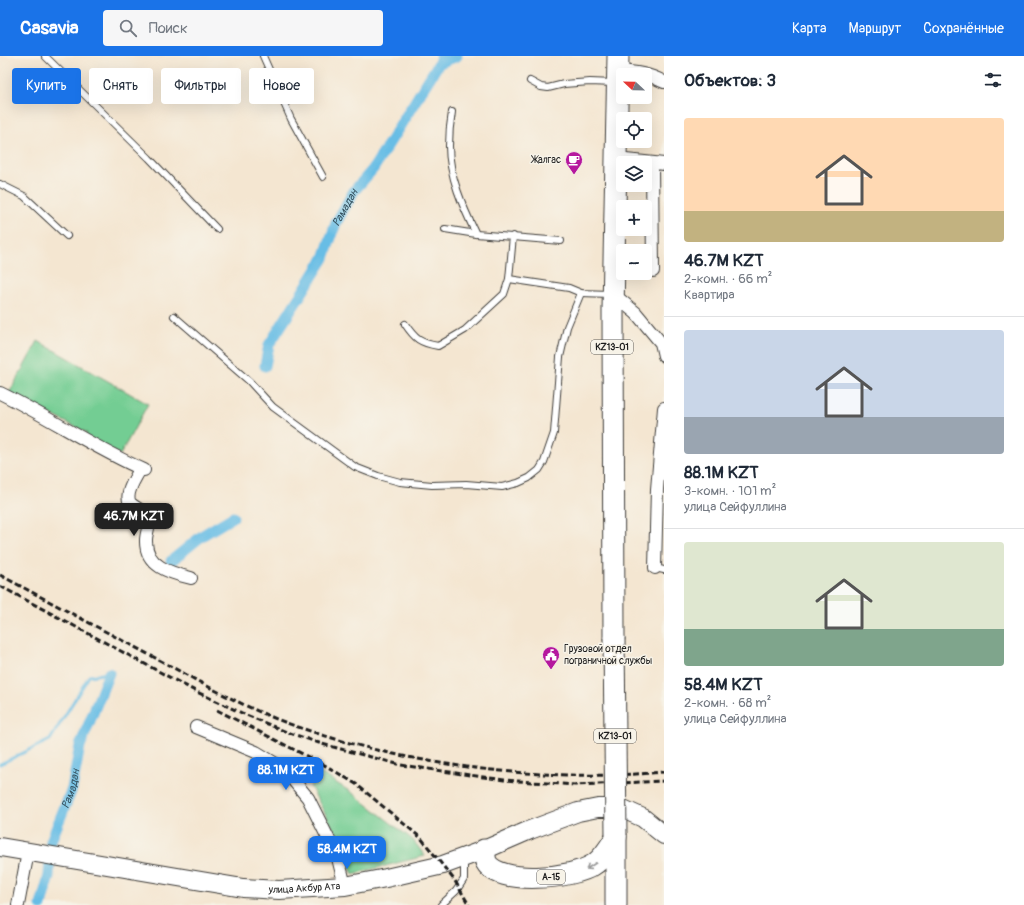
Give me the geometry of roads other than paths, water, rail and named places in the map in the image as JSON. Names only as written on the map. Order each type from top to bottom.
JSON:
[{"type":"highway","name":"KZ13-01","points":[[616,156],[617,104]]},
{"type":"highway","name":"KZ13-01","points":[[617,192],[618,244]]},
{"type":"highway","name":"KZ13-01","points":[[616,279],[614,294],[612,403],[616,905]]},
{"type":"highway","name":"A-15","points":[[484,850],[486,862],[494,870],[517,877],[538,878],[569,875],[586,870],[594,865],[602,857],[616,836]]},
{"type":"main road","name":"улица Акбур Ата","points":[[0,847],[243,888],[279,890],[345,886],[429,868],[484,850],[530,830],[578,812],[598,808],[621,808],[643,818],[664,835]]},
{"type":"street","points":[[652,76],[664,82]]},
{"type":"street","points":[[654,272],[658,164]]},
{"type":"street","points":[[614,294],[636,313],[663,343],[664,356]]},
{"type":"street","points":[[0,393],[36,411],[83,440],[142,469],[129,492],[129,499],[131,504],[148,517],[149,523],[146,534],[146,547],[148,555],[154,563],[163,568],[173,573],[191,578]]},
{"type":"street","points":[[659,569],[660,490],[664,413]]},
{"type":"street","points":[[196,727],[256,752],[284,769],[308,798],[338,858],[345,886]]},
{"type":"street","points":[[18,905],[28,852]]},
{"type":"lane","points":[[45,56],[149,158],[217,230]]},
{"type":"lane","points":[[263,56],[291,119],[323,177]]},
{"type":"lane","points":[[530,81],[541,87],[548,88],[564,84],[590,82],[616,71]]},
{"type":"lane","points":[[452,112],[449,147],[451,163],[456,184],[476,234]]},
{"type":"lane","points":[[0,184],[24,196],[67,236]]},
{"type":"lane","points":[[445,229],[476,234],[561,240]]},
{"type":"lane","points":[[405,324],[411,333],[424,344],[438,346],[465,330],[504,294],[509,279],[512,236]]},
{"type":"lane","points":[[509,279],[569,288],[581,292],[614,294]]},
{"type":"lane","points":[[174,316],[249,381],[273,407],[355,467],[378,476],[400,482],[432,485],[466,484],[502,487],[518,483],[529,478],[540,470],[544,462],[554,433],[560,356],[567,327],[581,292]]},
{"type":"lane","points":[[440,905],[456,891],[464,879],[464,857]]},
{"type":"waterway","name":"Рамадан","points":[[265,366],[269,345],[324,258],[336,223],[354,191],[373,169],[439,63],[441,56]]},
{"type":"waterway","points":[[439,63],[457,56]]},
{"type":"waterway","name":"Рамадан","points":[[171,561],[203,535],[233,517]]},
{"type":"waterway","points":[[0,764],[50,740],[89,676],[109,673]]},
{"type":"waterway","name":"Рамадан","points":[[41,905],[49,876],[51,841],[72,789],[80,746],[109,673]]},
{"type":"railway","points":[[0,575],[208,687],[271,717],[332,738],[425,760],[473,768],[521,773],[617,775],[664,772]]},
{"type":"railway","points":[[0,586],[197,692],[284,731],[322,744],[401,765],[504,780],[576,785],[664,781]]},
{"type":"railway","points":[[217,710],[328,767],[356,784],[421,838],[455,881],[469,905]]},
{"type":"place","name":"Жалгас","points":[[574,175]]},
{"type":"place","name":"Грузовой отдел пограничной службы","points":[[551,670]]}]
